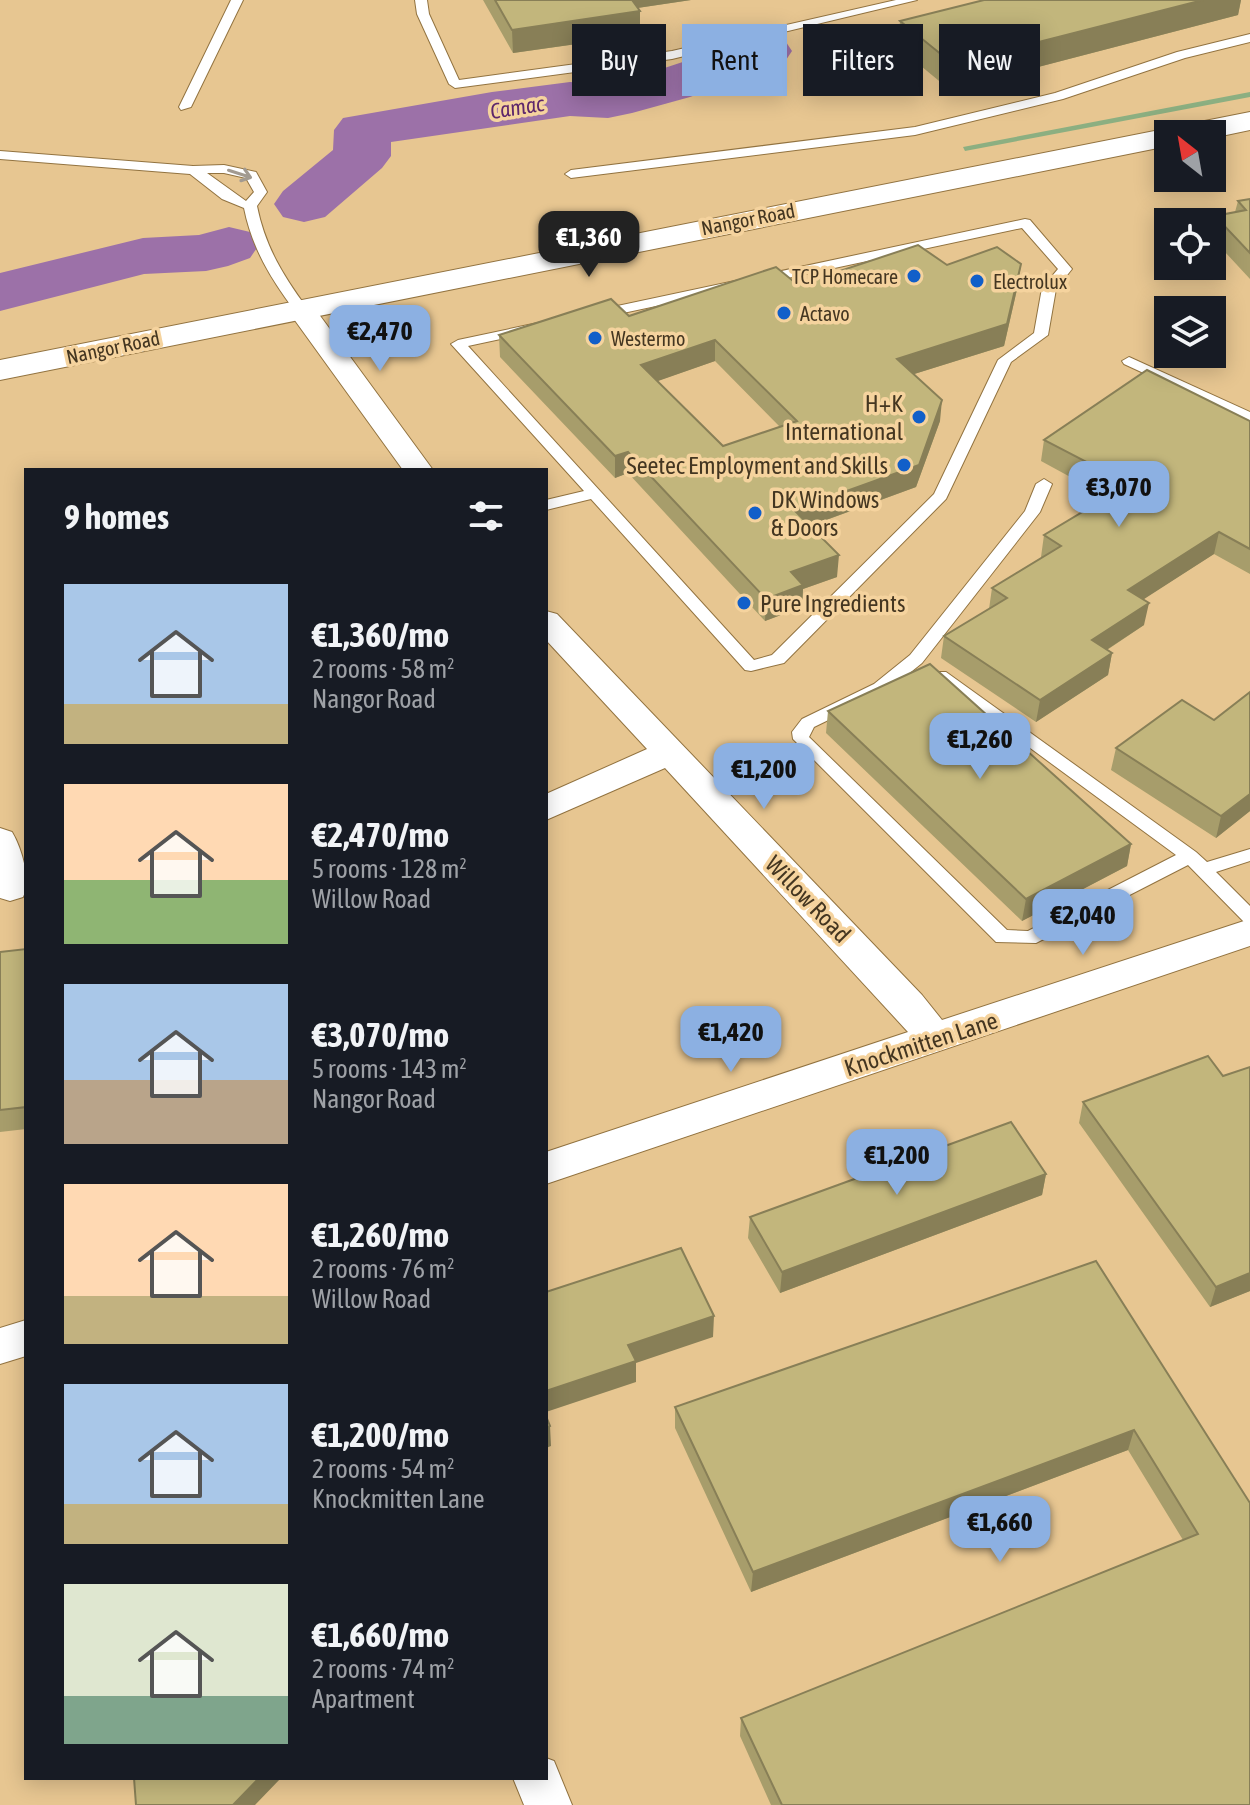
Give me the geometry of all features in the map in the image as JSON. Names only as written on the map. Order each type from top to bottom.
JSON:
[{"type":"main road","points":[[1226,126],[1250,121]]},
{"type":"main road","name":"Nangor Road","points":[[0,370],[1154,140]]},
{"type":"street","points":[[300,308],[417,468]]},
{"type":"street","name":"Willow Road","points":[[548,623],[909,1005],[936,1040]]},
{"type":"street","points":[[548,807],[668,753]]},
{"type":"street","points":[[0,841],[12,888]]},
{"type":"street","name":"Knockmitten Lane","points":[[548,1167],[936,1040],[1250,932]]},
{"type":"street","points":[[0,1346],[24,1339]]},
{"type":"street","points":[[538,1780],[548,1805]]},
{"type":"lane","points":[[185,107],[237,0]]},
{"type":"lane","points":[[421,0],[423,14],[455,84],[672,55],[911,0]]},
{"type":"lane","points":[[571,174],[915,131],[1059,96],[1181,55],[1250,38]]},
{"type":"lane","points":[[0,155],[193,170],[224,169],[251,175],[261,192],[250,206],[256,237],[274,275],[300,308]]},
{"type":"lane","points":[[193,170],[208,179],[231,202],[250,206]]},
{"type":"lane","points":[[1025,223],[1065,269],[1049,288],[1041,335],[1005,360],[941,496],[778,659],[751,666],[592,494],[458,344],[1025,223]]},
{"type":"lane","points":[[1129,361],[1250,418]]},
{"type":"lane","points":[[1044,484],[1032,512],[916,659],[880,688],[808,723],[800,732],[801,739],[1002,937],[1030,938],[1196,863],[1250,855]]},
{"type":"lane","points":[[548,505],[592,494]]},
{"type":"lane","points":[[916,659],[1196,863],[1250,917]]},
{"type":"green space","points":[[1250,92],[1250,97],[965,151],[963,147]]},
{"type":"building","points":[[495,0],[632,0],[640,11],[512,30]]},
{"type":"building","points":[[984,0],[1203,0],[1040,42],[1040,24],[939,24],[939,53],[923,40],[923,24],[904,24],[900,21]]},
{"type":"building","points":[[1250,199],[1250,253],[1226,228],[1226,214],[1246,210],[1238,201]]},
{"type":"building","points":[[918,245],[947,265],[997,247],[1021,264],[1007,324],[897,359],[942,400],[919,465],[794,510],[839,555],[791,572],[803,585],[766,599],[628,452],[615,456],[499,335],[611,299],[629,316],[776,267],[798,285]],"holes":[[[715,340],[797,421],[723,446],[641,365]]]},
{"type":"building","points":[[1147,370],[1250,421],[1250,549],[1219,532],[1128,590],[1149,603],[1092,640],[1112,653],[1040,700],[944,636],[1007,598],[992,588],[1061,546],[1044,535],[1129,484],[1044,440]]},
{"type":"building","points":[[930,664],[1131,844],[1026,899],[828,711]]},
{"type":"building","points":[[1250,692],[1250,794],[1221,816],[1116,748],[1182,700],[1214,720]]},
{"type":"building","points":[[24,949],[24,1107],[0,1110],[0,952]]},
{"type":"building","points":[[1208,1056],[1223,1076],[1250,1067],[1250,1273],[1216,1287],[1083,1102]]},
{"type":"building","points":[[1011,1122],[1046,1174],[782,1272],[750,1217]]},
{"type":"building","points":[[681,1248],[714,1316],[628,1345],[636,1361],[548,1390],[548,1291]]},
{"type":"building","points":[[1096,1261],[1250,1503],[1250,1805],[782,1805],[741,1718],[1198,1534],[1134,1430],[753,1572],[675,1407]]},
{"type":"building","points":[[134,1780],[257,1780],[233,1805],[136,1805]]},
{"type":"waterway","name":"Camac","points":[[304,204],[362,156],[363,130],[518,105],[570,99],[608,101],[682,81]]},
{"type":"waterway","name":"Camac","points":[[0,292],[143,256],[206,253],[229,245]]},
{"type":"place","name":"TCP Homecare","points":[[914,276]]},
{"type":"place","name":"Electrolux","points":[[977,281]]},
{"type":"place","name":"Actavo","points":[[784,313]]},
{"type":"place","name":"Westermo","points":[[595,338]]},
{"type":"place","name":"H+K International","points":[[919,417]]},
{"type":"place","name":"Seetec Employment and Skills","points":[[904,465]]},
{"type":"place","name":"DK Windows & Doors","points":[[755,513]]},
{"type":"place","name":"Pure Ingredients","points":[[744,603]]}]
